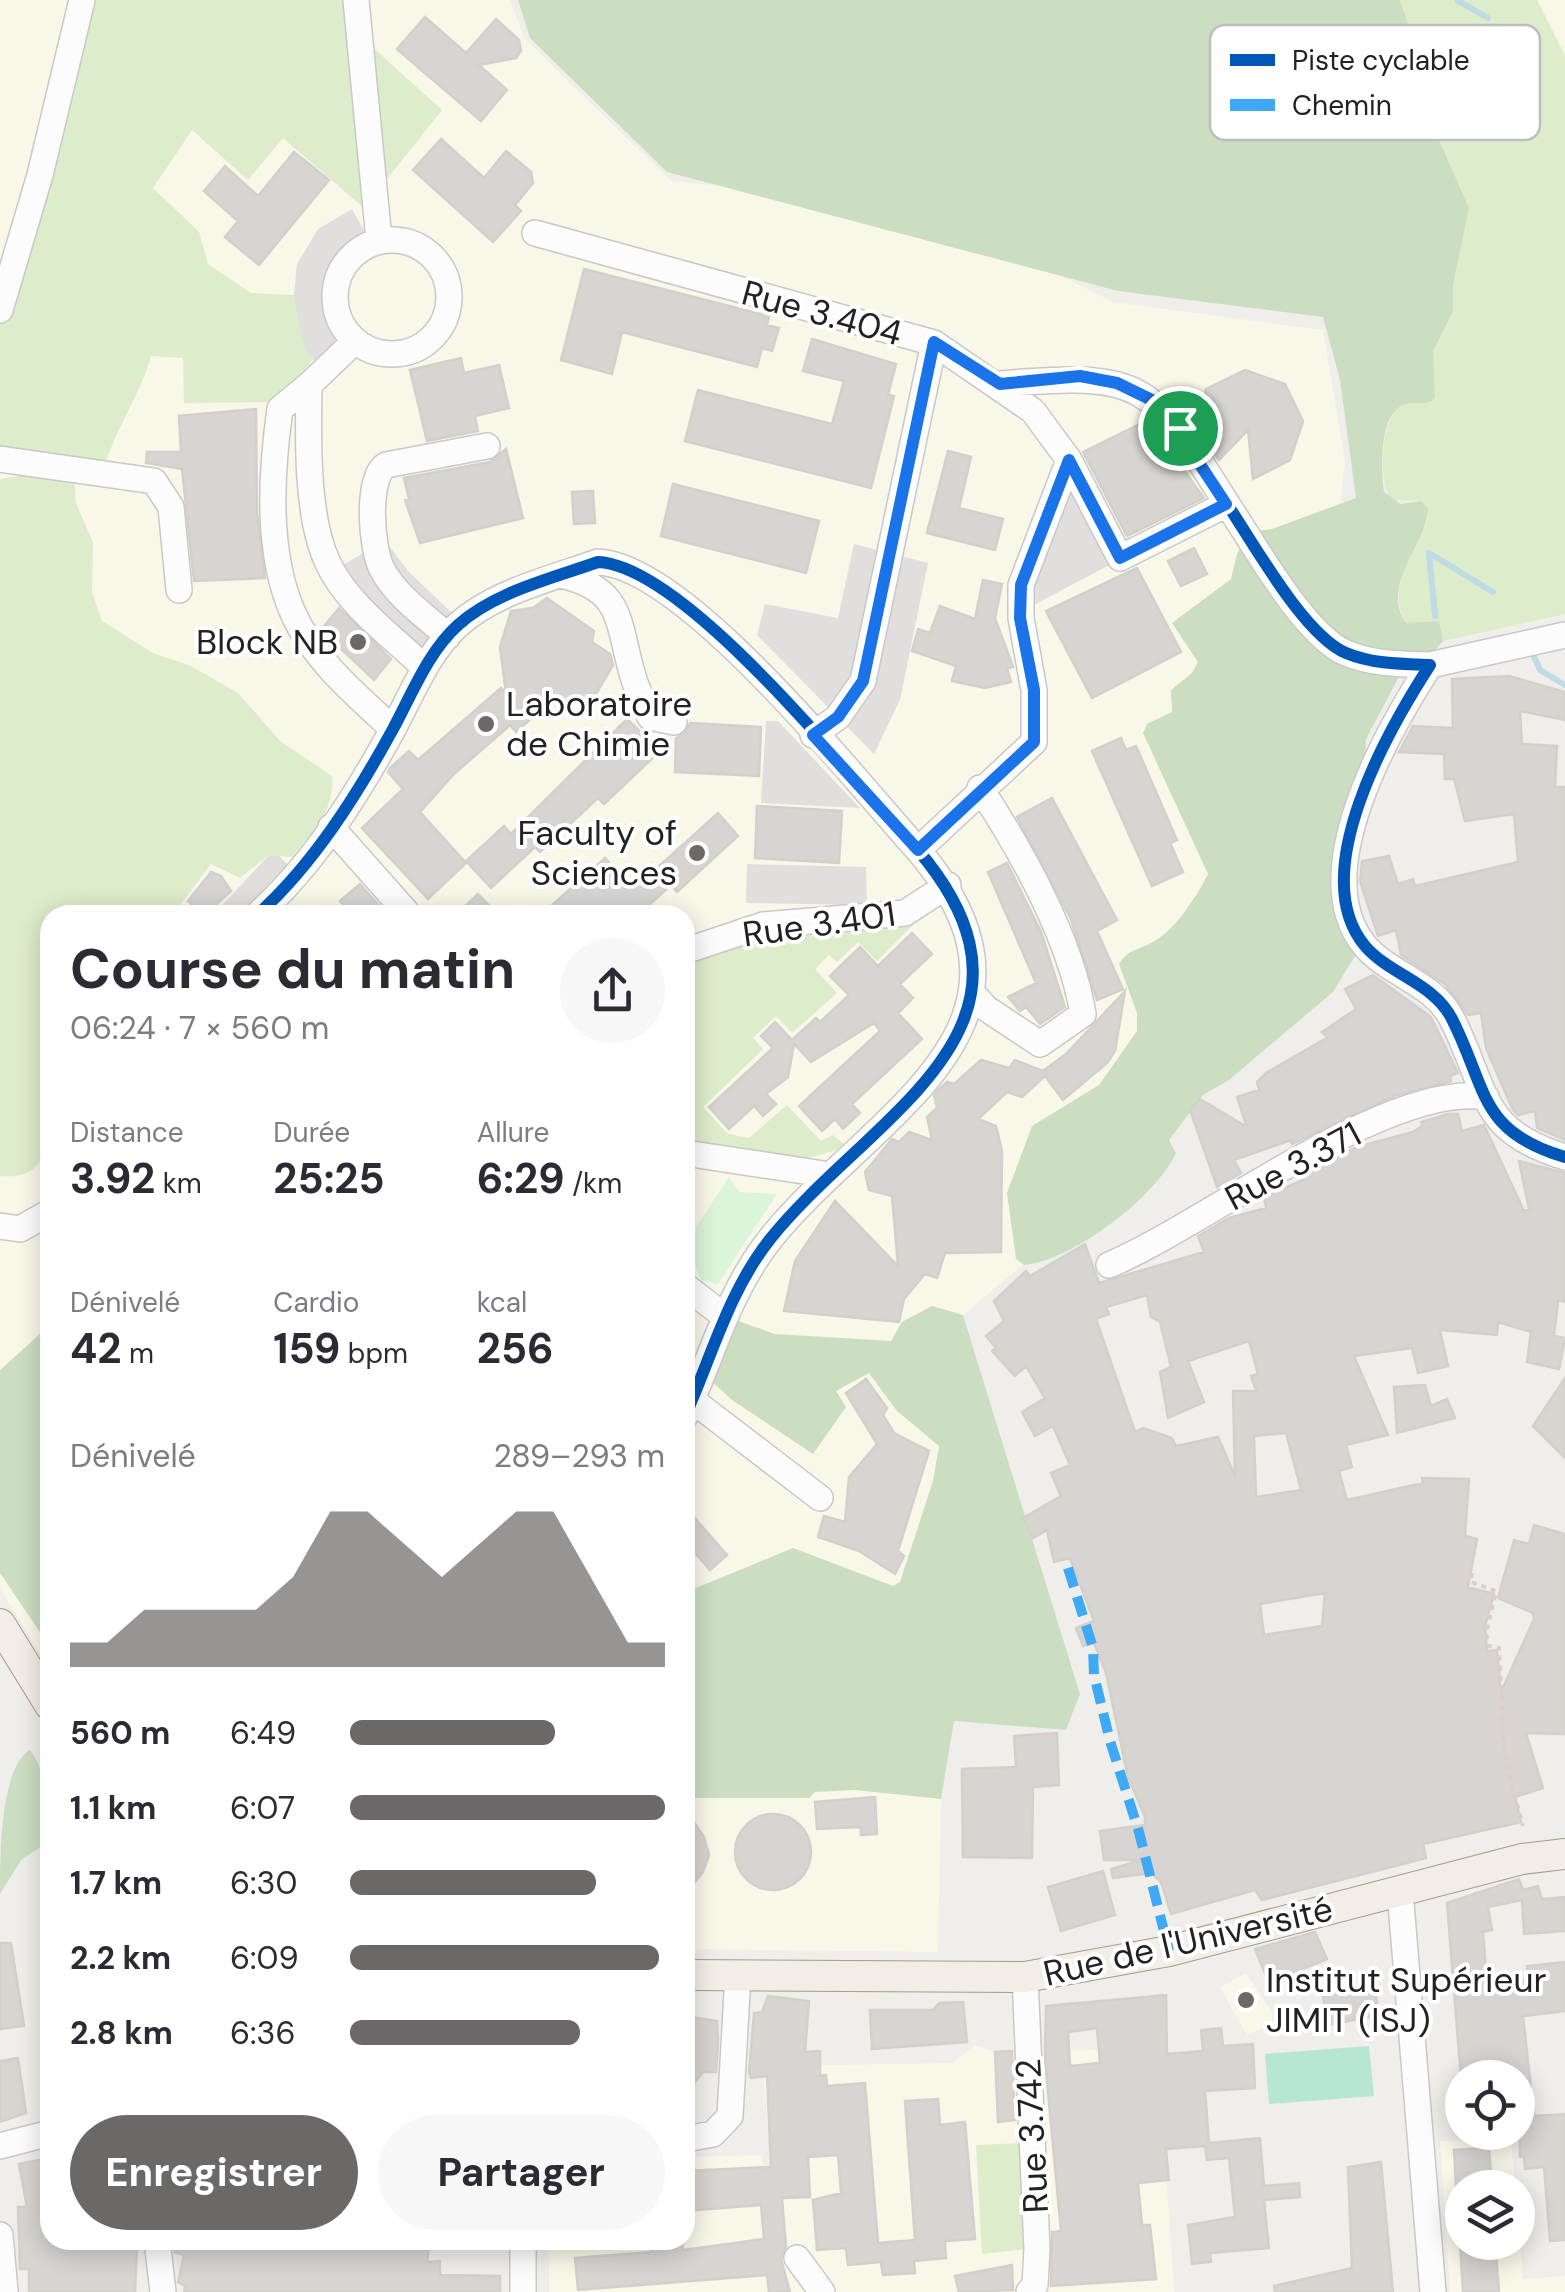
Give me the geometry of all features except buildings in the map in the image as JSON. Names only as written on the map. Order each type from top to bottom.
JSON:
[{"type":"main road","points":[[0,1624],[40,1689]]},
{"type":"main road","name":"Rue de l'Université","points":[[695,1975],[1025,1977],[1169,1951],[1522,1859],[1565,1854]]},
{"type":"street","points":[[0,310],[40,175],[82,0]]},
{"type":"street","points":[[356,0],[379,240]]},
{"type":"street","name":"Rue 3.404","points":[[536,234],[934,342],[1033,410],[1069,460],[1120,558],[1226,504]]},
{"type":"street","points":[[379,240],[412,242],[438,262],[450,294],[448,310],[432,339],[418,348],[386,354],[356,341],[338,315],[336,283],[351,256],[379,240]]},
{"type":"street","points":[[356,341],[280,409],[273,463],[281,578],[294,616],[318,652],[393,728]]},
{"type":"street","points":[[813,735],[838,717],[863,681],[934,342]]},
{"type":"street","points":[[1000,384],[1080,376],[1117,383],[1160,404],[1297,610],[1344,653],[1386,664],[1430,666],[1565,635]]},
{"type":"street","points":[[309,386],[315,501],[326,559],[346,591],[425,668]]},
{"type":"street","points":[[448,636],[412,605],[382,568],[372,488],[378,470],[386,465],[486,446]]},
{"type":"street","points":[[0,459],[154,481],[170,507],[178,590]]},
{"type":"street","points":[[918,850],[980,788],[1034,742],[1034,690],[1020,618],[1021,585],[1069,460]]},
{"type":"street","points":[[268,905],[282,893],[330,827],[393,728],[425,668],[460,622],[504,598],[598,562],[614,563],[666,591],[724,637],[918,850],[948,886],[973,957],[973,994],[966,1022],[940,1065],[767,1242],[724,1316],[715,1350],[695,1395]]},
{"type":"street","points":[[560,575],[600,588],[616,608],[633,678],[650,717],[674,722]]},
{"type":"street","points":[[1430,666],[1380,756],[1348,834],[1347,904],[1364,945],[1436,998],[1450,1015],[1504,1129],[1525,1144],[1565,1157]]},
{"type":"street","points":[[973,994],[987,1009],[1040,1044],[1083,1014],[1060,940],[1011,835],[980,788]]},
{"type":"street","points":[[330,827],[400,905]]},
{"type":"street","name":"Rue 3.401","points":[[695,948],[763,925],[904,912],[948,886]]},
{"type":"street","name":"Rue 3.371","points":[[1109,1265],[1269,1175],[1376,1121],[1460,1092],[1486,1097]]},
{"type":"street","points":[[695,1155],[830,1175]]},
{"type":"street","points":[[0,1226],[20,1229],[40,1219]]},
{"type":"street","points":[[695,1294],[724,1316]]},
{"type":"street","points":[[695,1412],[820,1498]]},
{"type":"street","points":[[1400,1891],[1434,2292]]},
{"type":"street","points":[[695,2137],[713,2134],[730,2116],[738,1976]]},
{"type":"street","name":"Rue 3.742","points":[[1025,1977],[1037,2250],[1035,2284],[1029,2292]]},
{"type":"street","points":[[0,2146],[40,2136]]},
{"type":"street","points":[[0,2235],[5,2292]]},
{"type":"street","points":[[157,2250],[163,2292]]},
{"type":"street","points":[[523,2250],[523,2292]]},
{"type":"street","points":[[797,2258],[822,2292]]},
{"type":"path","points":[[1472,1573],[1471,1582],[1496,1591],[1486,1634],[1489,1646],[1499,1648],[1505,1759],[1523,1826]]},
{"type":"shaded area","points":[[0,0],[510,0],[524,38],[671,181],[920,205],[1113,302],[1323,330],[1345,461],[1299,903],[1153,1155],[963,1315],[1080,1694],[1066,1730],[953,1721],[941,1799],[938,1952],[695,1949],[695,905],[40,905],[40,1653],[0,1588]]},
{"type":"shaded area","points":[[1537,0],[1565,0],[1565,56]]},
{"type":"shaded area","points":[[352,209],[371,243],[342,268],[335,299],[338,315],[355,341],[321,372],[305,347],[298,322],[294,295],[297,264],[318,229]]},
{"type":"shaded area","points":[[1072,481],[1115,562],[1034,605],[1029,580]]},
{"type":"shaded area","points":[[385,540],[407,570],[453,614],[422,648],[358,588],[343,565]]},
{"type":"shaded area","points":[[854,544],[928,563],[900,700],[874,754],[757,635],[765,604],[838,618]]},
{"type":"shaded area","points":[[766,721],[778,721],[860,808],[761,803]]},
{"type":"shaded area","points":[[269,855],[279,856],[297,874],[267,905],[222,905]]},
{"type":"shaded area","points":[[747,864],[866,867],[867,905],[746,903]]},
{"type":"shaded area","name":"Institut Supérieur JIMIT (ISJ)","points":[[1246,1973],[1272,2012],[1273,2022],[1247,2036],[1220,1987]]},
{"type":"shaded area","points":[[975,2045],[995,2052],[1099,2050],[1160,2084],[1174,2292],[549,2292],[549,2250],[695,2250],[695,2157],[762,2155],[764,2172],[771,2170],[763,2066],[952,2063]]},
{"type":"shaded area","points":[[1440,2141],[1445,2141],[1445,2150],[1512,2150],[1514,2170],[1445,2170],[1445,2216]]},
{"type":"shaded area","points":[[1448,2260],[1521,2260],[1523,2279],[1565,2276],[1565,2292],[1450,2292]]},
{"type":"green space","points":[[82,0],[356,0],[359,35],[442,110],[364,208],[283,138],[248,180],[192,130],[153,188],[199,232],[208,264],[251,293],[294,295],[305,346],[313,360],[278,402],[184,403],[183,358],[151,356],[102,476],[0,459],[0,310]]},
{"type":"green space","points":[[518,0],[1400,0],[1408,25],[1210,25],[1210,140],[1439,140],[1469,208],[1453,285],[1453,311],[1433,351],[1435,398],[1397,409],[1386,430],[1382,457],[1384,492],[1401,504],[1421,501],[1428,508],[1426,522],[1401,580],[1399,609],[1406,623],[1439,621],[1443,641],[1435,650],[1409,658],[1366,739],[1365,764],[1335,859],[1333,900],[1356,954],[1333,992],[1229,1080],[1203,1095],[1169,1140],[1176,1153],[1151,1188],[1110,1224],[1065,1252],[1024,1265],[1016,1259],[1007,1193],[1032,1126],[1099,1085],[1137,1031],[1137,1013],[1119,964],[1168,931],[1208,874],[1143,733],[1147,724],[1172,712],[1171,690],[1192,673],[1198,662],[1172,623],[1231,579],[1237,554],[1250,532],[1272,529],[1356,498],[1340,380],[1323,317],[1118,291],[667,172],[530,38]]},
{"type":"green space","points":[[1400,0],[1537,0],[1565,56],[1565,614],[1443,641],[1439,621],[1406,623],[1401,611],[1403,570],[1427,520],[1421,501],[1392,500],[1387,491],[1383,465],[1386,434],[1390,420],[1405,404],[1435,398],[1432,351],[1453,311],[1453,285],[1469,208],[1439,140],[1540,140],[1540,25],[1408,25]]},
{"type":"green space","points":[[39,473],[74,479],[76,503],[93,543],[92,592],[102,621],[153,653],[191,666],[238,693],[280,741],[332,776],[326,810],[292,857],[269,855],[240,878],[211,864],[182,905],[40,905],[40,1162],[18,1176],[0,1176],[0,479]]},
{"type":"green space","points":[[905,913],[919,919],[877,961],[858,942],[837,962],[829,955],[815,969],[837,993],[792,1033],[776,1016],[753,1038],[763,1049],[703,1107],[728,1134],[749,1138],[787,1105],[821,1141],[833,1135],[847,1147],[805,1159],[695,1144],[695,949]]},
{"type":"green space","points":[[729,1177],[739,1192],[777,1194],[718,1284],[701,1280],[695,1265],[695,1229]]},
{"type":"green space","points":[[932,1306],[963,1315],[1080,1694],[1066,1730],[954,1721],[941,1799],[855,1790],[815,1792],[809,1798],[695,1798],[695,1588],[793,1548],[893,1586],[900,1582],[933,1481],[939,1446],[897,1411],[869,1373],[836,1391],[846,1407],[813,1454],[732,1400],[704,1374],[724,1316],[775,1334],[891,1341],[902,1322]]},
{"type":"green space","points":[[40,1334],[40,1632],[0,1573],[0,1370]]},
{"type":"green space","points":[[30,1750],[40,1772],[40,1847],[22,1859],[0,1894],[7,1793],[20,1760]]},
{"type":"green space","points":[[1369,2046],[1374,2096],[1269,2104],[1265,2054]]},
{"type":"green space","points":[[1021,2143],[1028,2249],[982,2254],[976,2145]]},
{"type":"waterway","points":[[1458,1],[1488,18]]},
{"type":"waterway","points":[[1435,616],[1429,553],[1493,592]]},
{"type":"waterway","points":[[1530,648],[1540,670],[1565,685]]},
{"type":"marked path","points":[[1068,1568],[1093,1648],[1094,1675],[1110,1741],[1139,1832],[1169,1951]]},
{"type":"cycle path","points":[[918,850],[1034,742],[1034,690],[1021,618],[1021,585],[1069,460],[1120,558],[1227,504],[1281,587],[1330,643],[1366,659],[1430,665],[1394,726],[1359,803],[1348,843],[1344,881],[1349,916],[1375,956],[1444,1007],[1489,1105],[1501,1121],[1537,1147],[1565,1157]]},
{"type":"cycle path","points":[[267,905],[297,874],[349,804],[447,636],[489,603],[598,562],[635,573],[677,599],[722,637],[813,730],[918,850],[959,913],[973,968],[964,1018],[939,1064],[901,1108],[812,1193],[756,1258],[732,1301],[695,1392]]},
{"type":"place","name":"Block NB","points":[[358,642]]},
{"type":"place","name":"Laboratoire de Chimie","points":[[486,724]]},
{"type":"place","name":"Faculty of Sciences","points":[[697,853]]},
{"type":"place","name":"Institut Supérieur JIMIT (ISJ)","points":[[1246,2000]]},
{"type":"route","points":[[934,342],[1000,384],[1080,376],[1117,383],[1160,404],[1180,428],[1226,504],[1120,558],[1069,460],[1021,585],[1020,618],[1034,690],[1034,742],[980,788],[918,850],[813,735],[838,717],[863,681],[894,548],[934,342]]}]
